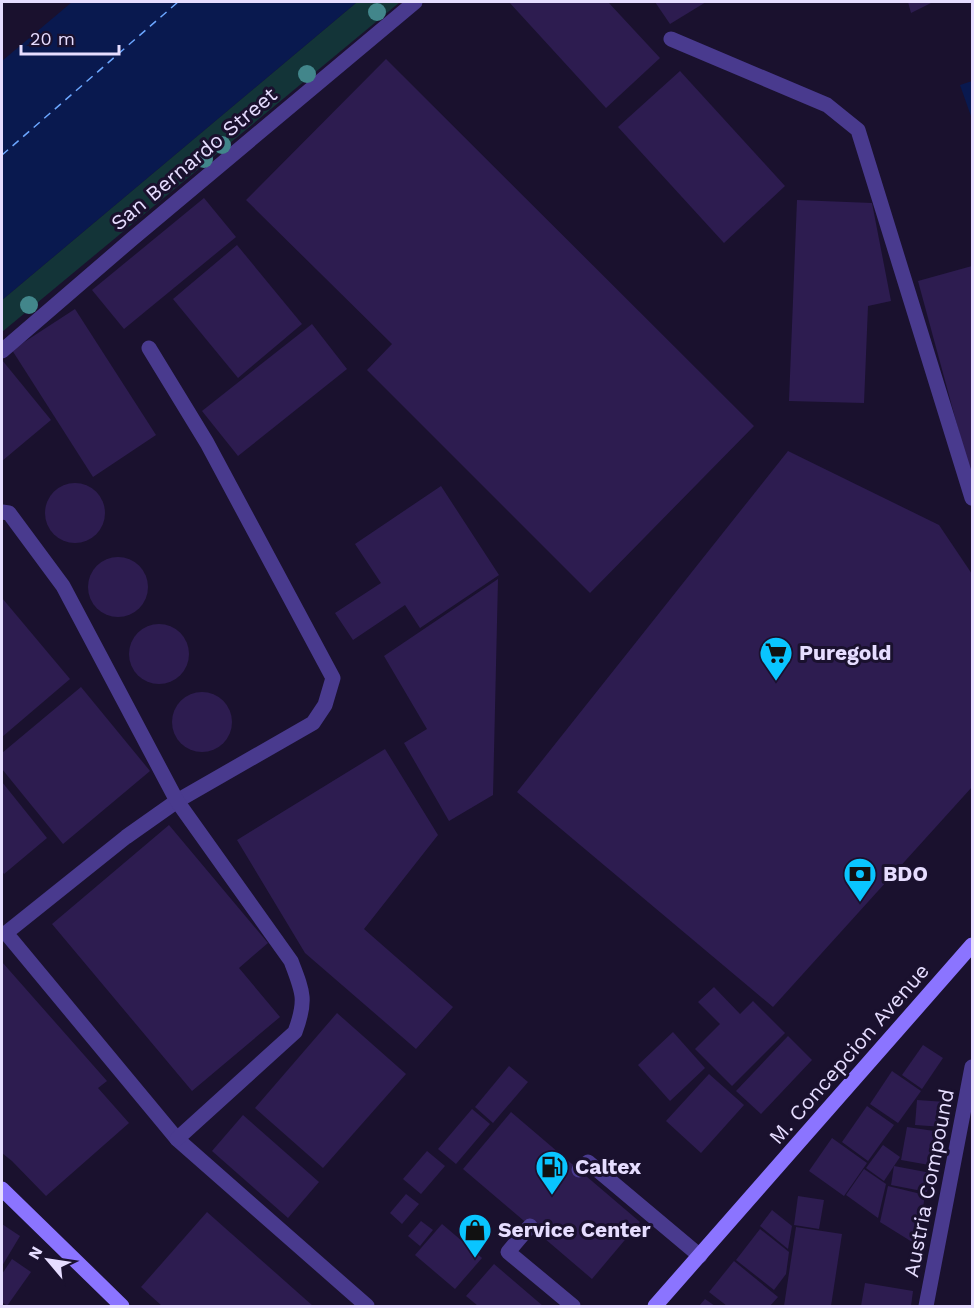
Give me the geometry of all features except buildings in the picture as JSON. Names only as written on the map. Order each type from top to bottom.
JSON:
[{"type":"main road","name":"M. Concepcion Avenue","points":[[655,1306],[972,945]]},
{"type":"main road","points":[[2,1189],[122,1306]]},
{"type":"street","name":"San Bernardo Street","points":[[2,351],[415,2]]},
{"type":"street","points":[[670,39],[827,105],[858,130],[972,498]]},
{"type":"street","points":[[149,348],[207,443],[333,678],[325,705],[313,723],[177,801],[4,930],[177,1139],[367,1306]]},
{"type":"street","points":[[2,512],[9,513],[63,586],[177,801],[291,961],[302,988],[303,1011],[296,1032],[177,1139]]},
{"type":"street","name":"Austria Compound","points":[[926,1306],[972,1067]]},
{"type":"street","points":[[579,1170],[588,1162],[700,1256]]},
{"type":"street","points":[[530,1226],[508,1252],[573,1306]]},
{"type":"green space","points":[[357,2],[400,2],[2,332],[2,300]]},
{"type":"shaded area","points":[[72,2],[357,2],[2,300],[2,61]]},
{"type":"shaded area","points":[[972,81],[972,119],[960,85]]},
{"type":"ferry route","points":[[2,155],[178,2]]},
{"type":"place","name":"Puregold","points":[[776,682]]},
{"type":"place","name":"BDO","points":[[860,903]]},
{"type":"place","name":"Caltex","points":[[552,1196]]},
{"type":"place","name":"Service Center","points":[[475,1259]]}]
